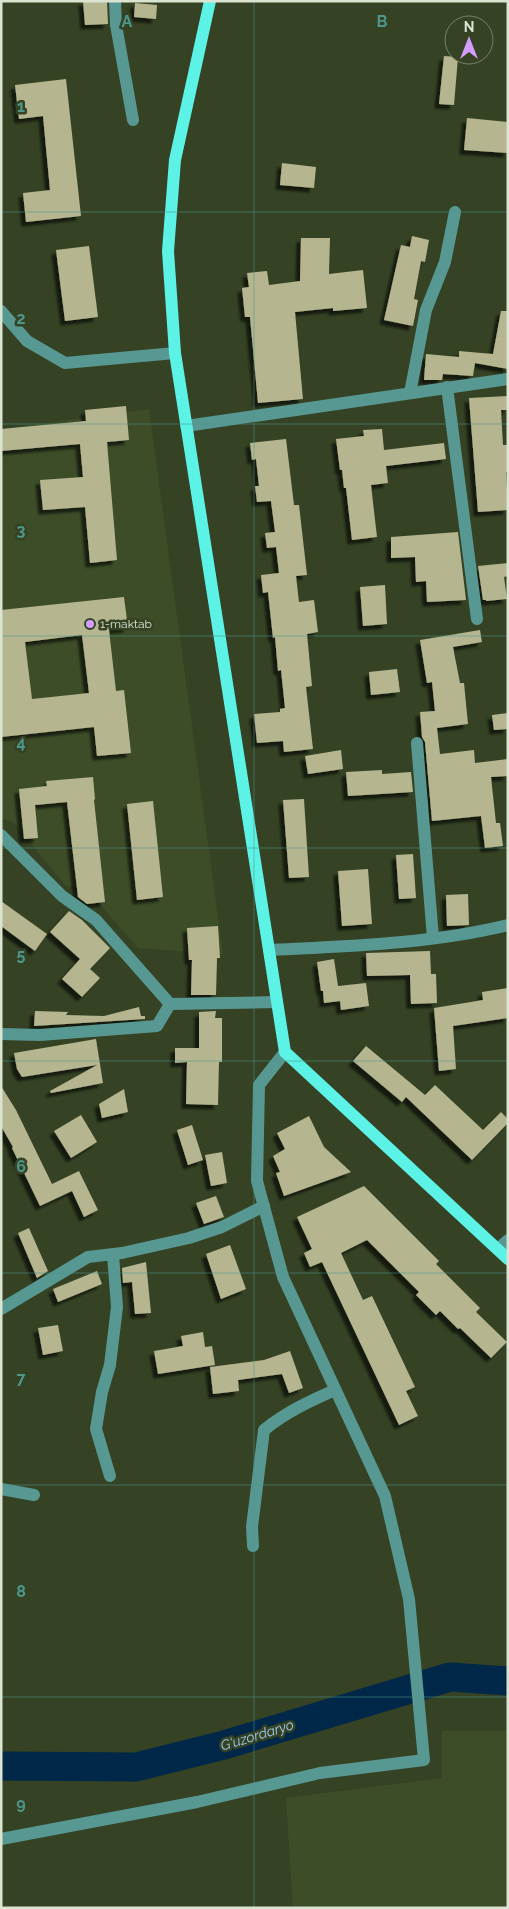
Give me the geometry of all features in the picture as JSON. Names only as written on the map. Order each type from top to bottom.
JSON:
[{"type":"main road","points":[[210,1],[175,160],[168,251],[175,354],[285,1052],[508,1258]]},
{"type":"street","points":[[115,1],[116,25],[133,120]]},
{"type":"street","points":[[410,393],[426,310],[445,262],[455,212]]},
{"type":"street","points":[[1,311],[27,341],[65,363],[175,354]]},
{"type":"street","points":[[186,426],[508,379]]},
{"type":"street","points":[[447,387],[478,619]]},
{"type":"street","points":[[417,744],[432,938]]},
{"type":"street","points":[[1,835],[62,896],[96,920],[170,1004],[277,1002]]},
{"type":"street","points":[[269,950],[363,945],[474,934],[508,925]]},
{"type":"street","points":[[1,1034],[40,1035],[157,1026],[170,1004]]},
{"type":"street","points":[[1,1839],[196,1802],[320,1773],[424,1760],[409,1599],[385,1496],[283,1277],[257,1181],[259,1085],[285,1052]]},
{"type":"street","points":[[1,1309],[88,1258],[189,1238],[222,1228],[264,1206]]},
{"type":"street","points":[[498,1249],[508,1240]]},
{"type":"street","points":[[110,1476],[96,1429],[102,1392],[110,1365],[117,1307],[112,1254]]},
{"type":"street","points":[[253,1546],[252,1527],[264,1430],[302,1404],[335,1390]]},
{"type":"street","points":[[1,1489],[34,1495]]},
{"type":"shaded area","name":"1-maktab","points":[[149,409],[223,954],[138,948],[97,901],[78,901],[76,886],[66,886],[13,822],[1,818],[1,429]]},
{"type":"shaded area","points":[[442,1731],[508,1731],[508,1908],[293,1908],[286,1798],[442,1778]]},
{"type":"building","points":[[83,1],[107,1],[108,24],[85,25]]},
{"type":"building","points":[[135,3],[157,5],[156,19],[134,17]]},
{"type":"building","points":[[444,56],[444,65],[457,65],[454,105],[439,104]]},
{"type":"building","points":[[66,79],[81,216],[26,222],[23,193],[50,190],[43,116],[19,119],[15,85]]},
{"type":"building","points":[[467,118],[508,122],[508,153],[464,150]]},
{"type":"building","points":[[282,163],[316,167],[314,188],[280,185]]},
{"type":"building","points":[[412,236],[429,240],[425,262],[421,261],[414,299],[418,300],[413,326],[384,320],[401,245],[410,247]]},
{"type":"building","points":[[301,238],[330,238],[329,274],[363,270],[367,308],[333,311],[333,308],[295,312],[303,399],[258,403],[250,317],[245,317],[242,288],[249,287],[247,273],[267,271],[269,285],[300,281]]},
{"type":"building","points":[[89,246],[98,317],[65,321],[56,250]]},
{"type":"building","points":[[501,311],[508,311],[508,369],[475,363],[473,376],[443,374],[442,380],[424,380],[426,354],[459,357],[459,351],[493,354]]},
{"type":"building","points":[[508,396],[508,410],[501,410],[503,445],[508,445],[508,472],[506,472],[508,510],[478,512],[469,398]]},
{"type":"building","points":[[126,406],[129,440],[107,442],[117,560],[90,563],[85,507],[43,510],[40,480],[83,477],[80,444],[1,451],[1,429],[86,421],[85,410]]},
{"type":"building","points":[[382,429],[384,450],[444,443],[446,459],[386,466],[388,483],[371,485],[377,537],[352,540],[346,488],[344,488],[342,470],[340,470],[336,439],[364,436],[363,430]]},
{"type":"building","points":[[286,439],[294,505],[299,505],[307,575],[296,576],[299,602],[314,600],[318,632],[307,634],[312,686],[306,687],[313,749],[284,752],[283,741],[257,743],[254,714],[280,712],[280,709],[285,708],[281,670],[278,671],[275,637],[273,638],[268,592],[263,593],[261,575],[279,573],[276,547],[267,548],[265,533],[275,532],[271,501],[257,502],[255,486],[259,486],[256,459],[252,460],[250,443]]},
{"type":"building","points":[[458,532],[466,600],[427,602],[426,581],[416,582],[415,557],[391,558],[391,537]]},
{"type":"building","points":[[508,563],[508,576],[504,577],[507,599],[483,600],[478,566]]},
{"type":"building","points":[[385,585],[387,624],[363,626],[360,587]]},
{"type":"building","points":[[124,597],[128,628],[109,630],[116,691],[124,690],[131,753],[97,756],[94,727],[1,737],[1,610]],"holes":[[[82,635],[89,693],[32,699],[25,642]]]},
{"type":"building","points":[[480,630],[482,642],[453,647],[460,683],[464,683],[468,724],[437,728],[440,754],[474,750],[475,763],[508,759],[508,776],[491,777],[496,823],[500,823],[503,846],[485,848],[481,816],[432,821],[425,742],[422,737],[420,712],[435,711],[432,682],[427,683],[420,640]]},
{"type":"building","points":[[397,669],[400,692],[371,695],[369,672]]},
{"type":"building","points":[[508,713],[508,729],[494,730],[492,715]]},
{"type":"building","points":[[341,750],[343,769],[308,774],[305,756]]},
{"type":"building","points":[[382,770],[382,774],[411,772],[413,792],[348,796],[346,772]]},
{"type":"building","points":[[93,777],[105,902],[87,904],[78,897],[67,802],[35,805],[38,838],[24,839],[19,789],[47,786],[46,781]]},
{"type":"building","points":[[304,799],[309,877],[289,878],[283,800]]},
{"type":"building","points":[[153,801],[163,897],[137,900],[127,804]]},
{"type":"building","points":[[413,854],[416,898],[399,899],[396,855]]},
{"type":"building","points":[[368,869],[372,924],[342,926],[338,871]]},
{"type":"building","points":[[468,894],[469,925],[447,926],[446,895]]},
{"type":"building","points":[[1,901],[47,934],[35,951],[1,926]]},
{"type":"building","points":[[69,911],[82,920],[110,948],[90,969],[100,978],[82,997],[62,979],[80,959],[50,932]]},
{"type":"building","points":[[218,926],[220,958],[217,958],[216,995],[191,995],[192,960],[189,960],[187,928]]},
{"type":"building","points":[[430,951],[431,974],[436,974],[437,1003],[411,1004],[410,975],[367,976],[366,953]]},
{"type":"building","points":[[334,959],[338,986],[366,983],[369,1006],[341,1010],[340,1001],[324,1003],[317,962]]},
{"type":"building","points":[[508,988],[508,1018],[453,1026],[456,1069],[439,1071],[434,1008],[483,1000],[482,992]]},
{"type":"building","points":[[139,1007],[141,1016],[145,1016],[145,1019],[34,1026],[35,1011],[68,1012],[66,1015],[104,1016]]},
{"type":"building","points":[[216,1011],[215,1018],[222,1018],[222,1062],[219,1062],[218,1105],[186,1104],[187,1062],[175,1063],[175,1048],[199,1048],[199,1012]]},
{"type":"building","points":[[96,1039],[103,1083],[51,1093],[50,1091],[97,1065],[22,1077],[17,1069],[14,1053]]},
{"type":"building","points":[[366,1046],[425,1095],[435,1085],[483,1130],[501,1112],[508,1119],[508,1123],[472,1160],[406,1097],[402,1102],[353,1061]]},
{"type":"building","points":[[1,1086],[16,1110],[52,1184],[79,1171],[98,1210],[84,1217],[72,1191],[40,1206],[13,1147],[1,1126]]},
{"type":"building","points":[[124,1089],[128,1112],[102,1118],[99,1104]]},
{"type":"building","points":[[81,1115],[97,1142],[71,1158],[54,1131]]},
{"type":"building","points":[[309,1116],[324,1147],[351,1172],[284,1196],[276,1173],[280,1172],[273,1156],[285,1149],[277,1133]]},
{"type":"building","points":[[192,1125],[203,1160],[188,1165],[177,1130]]},
{"type":"building","points":[[222,1152],[227,1183],[211,1186],[205,1155]]},
{"type":"building","points":[[364,1186],[439,1261],[436,1264],[480,1308],[476,1312],[507,1342],[491,1358],[440,1311],[436,1315],[416,1295],[419,1292],[367,1240],[341,1253],[363,1300],[372,1296],[415,1387],[406,1391],[418,1416],[399,1425],[322,1262],[310,1267],[304,1253],[312,1249],[297,1217]]},
{"type":"building","points":[[216,1196],[224,1217],[204,1224],[196,1203]]},
{"type":"building","points":[[29,1228],[48,1271],[37,1278],[18,1233]]},
{"type":"building","points":[[230,1245],[246,1289],[221,1299],[206,1254]]},
{"type":"building","points":[[146,1262],[151,1313],[135,1314],[132,1282],[123,1283],[122,1268]]},
{"type":"building","points":[[97,1271],[102,1284],[58,1302],[53,1289]]},
{"type":"building","points":[[58,1325],[63,1351],[43,1355],[38,1328]]},
{"type":"building","points":[[203,1332],[205,1347],[212,1346],[215,1365],[158,1374],[154,1351],[183,1346],[181,1336]]},
{"type":"building","points":[[290,1351],[303,1388],[289,1393],[282,1374],[238,1380],[239,1391],[213,1394],[210,1367],[264,1360]]},
{"type":"waterway","name":"G'uzordaryo","points":[[1,1766],[136,1767],[224,1745],[450,1677],[508,1681]]},
{"type":"place","name":"1-maktab","points":[[90,624]]}]
